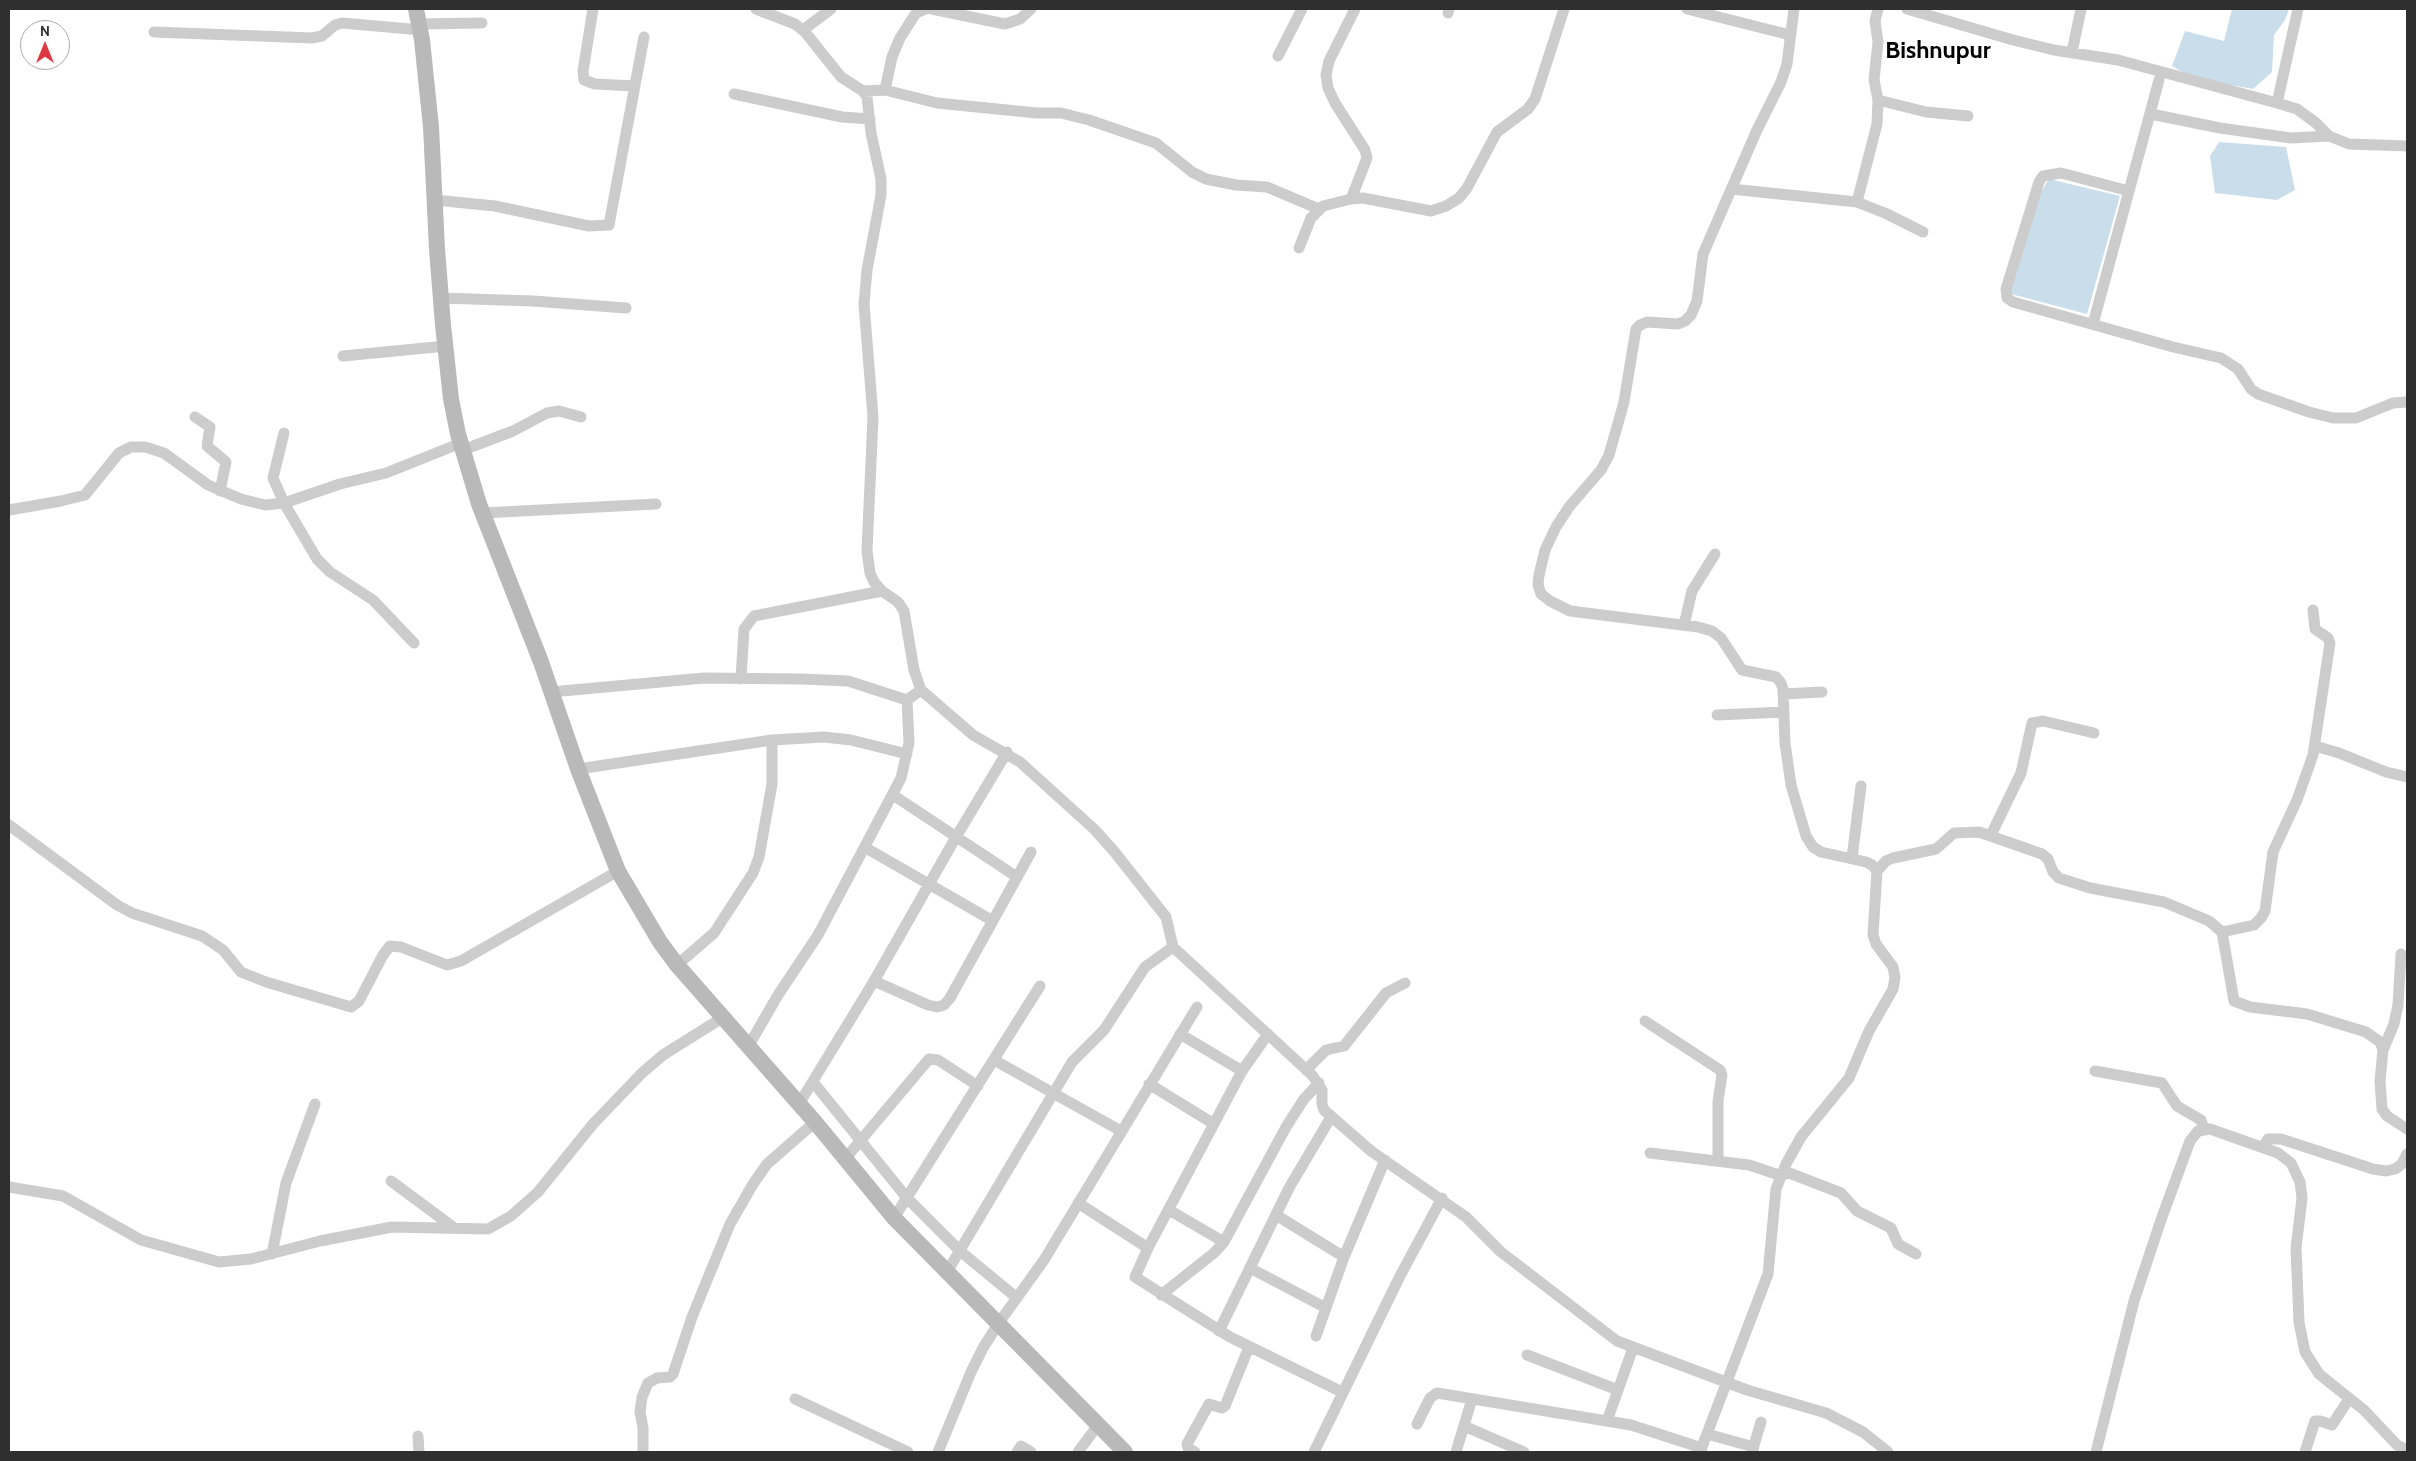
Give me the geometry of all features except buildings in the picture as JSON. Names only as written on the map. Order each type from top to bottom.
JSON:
[{"type":"street","points":[[593,9],[582,71],[584,80],[595,84],[635,86]]},
{"type":"street","points":[[756,9],[795,24],[803,30],[841,77],[863,91],[867,97],[881,179],[867,270],[864,304],[873,417],[868,551],[870,573],[874,582],[882,591],[898,602],[904,611],[914,670],[921,690],[973,734],[1007,752],[1063,800],[1113,850],[1166,917],[1173,947],[1319,1083],[1322,1090],[1322,1104],[1331,1117],[1385,1160],[1466,1216],[1501,1252],[1617,1340],[1633,1348],[1727,1382],[1833,1416],[1863,1432],[1888,1452]]},
{"type":"street","points":[[803,30],[831,9]]},
{"type":"street","points":[[885,90],[892,57],[900,38],[916,13],[926,9]]},
{"type":"street","points":[[932,9],[1005,24],[1020,19],[1031,9]]},
{"type":"street","points":[[1278,56],[1302,9]]},
{"type":"street","points":[[1351,199],[1367,158],[1365,150],[1335,103],[1328,88],[1326,75],[1329,61],[1355,9]]},
{"type":"street","points":[[1299,248],[1311,218],[1323,206],[1351,199],[1379,200],[1430,210],[1446,206],[1459,198],[1467,188],[1497,132],[1528,109],[1535,99],[1564,9]]},
{"type":"street","points":[[1687,9],[1790,35]]},
{"type":"street","points":[[1794,9],[1787,64],[1781,82],[1703,254],[1697,301],[1691,315],[1685,322],[1678,324],[1647,322],[1640,324],[1636,330],[1624,402],[1609,455],[1601,470],[1569,507],[1556,527],[1545,550],[1538,585],[1541,594],[1570,611],[1684,625],[1712,631],[1720,638],[1742,670],[1776,677],[1781,683],[1783,694],[1791,785],[1806,836],[1813,847],[1821,852],[1852,858],[1872,865],[1877,871]]},
{"type":"street","points":[[1857,202],[1877,124],[1878,100],[1874,80],[1878,42],[1875,20],[1878,9]]},
{"type":"street","points":[[1907,9],[2013,40],[2118,60],[2277,103],[2302,113],[2329,136],[2350,144],[2407,146]]},
{"type":"street","points":[[2072,52],[2081,9]]},
{"type":"street","points":[[2277,103],[2298,9]]},
{"type":"street","points":[[419,21],[430,127],[441,298],[452,399],[462,447],[483,513],[618,871],[660,942],[677,965],[800,1104],[894,1218],[1125,1452]]},
{"type":"street","points":[[154,32],[312,38],[322,36],[335,25],[342,23],[419,21],[482,23]]},
{"type":"street","points":[[435,200],[508,208],[589,226],[608,225],[644,37]]},
{"type":"street","points":[[2093,324],[2159,80]]},
{"type":"street","points":[[863,91],[885,90],[937,103],[1061,114],[1089,120],[1156,144],[1192,172],[1206,179],[1267,187],[1319,209]]},
{"type":"street","points":[[734,94],[842,117],[870,119]]},
{"type":"street","points":[[1878,100],[1926,112],[1968,116]]},
{"type":"street","points":[[2151,114],[2220,128],[2291,138],[2329,136]]},
{"type":"street","points":[[2129,191],[2061,173],[2043,176],[2038,182],[2006,289],[2007,298],[2014,302],[2173,347],[2221,358],[2238,369],[2251,389],[2258,394],[2309,412],[2333,418],[2356,418],[2393,403],[2407,402]]},
{"type":"street","points":[[1731,189],[1857,202],[1923,232]]},
{"type":"street","points":[[441,298],[533,301],[626,308]]},
{"type":"street","points":[[343,356],[446,346]]},
{"type":"street","points":[[9,510],[61,501],[85,494],[119,453],[131,447],[145,447],[164,453],[208,485],[220,491],[265,505],[284,503],[340,484],[386,473],[513,430],[547,413],[559,411],[581,417]]},
{"type":"street","points":[[195,417],[210,427],[207,446],[226,462],[227,468],[220,491]]},
{"type":"street","points":[[284,433],[272,475],[284,503],[323,566],[373,600],[414,643]]},
{"type":"street","points":[[483,513],[656,504]]},
{"type":"street","points":[[1684,625],[1692,590],[1715,554]]},
{"type":"street","points":[[741,679],[744,630],[754,616],[882,591]]},
{"type":"street","points":[[2222,932],[2254,925],[2265,911],[2273,852],[2300,793],[2315,746],[2330,643],[2328,638],[2315,630],[2313,610]]},
{"type":"street","points":[[551,692],[704,678],[848,681],[907,700]]},
{"type":"street","points":[[907,700],[921,690]]},
{"type":"street","points":[[1783,694],[1822,692]]},
{"type":"street","points":[[748,1047],[778,995],[818,935],[866,848],[901,778],[907,754],[907,700]]},
{"type":"street","points":[[1717,715],[1784,712]]},
{"type":"street","points":[[1991,835],[2021,773],[2032,723],[2043,721],[2094,733]]},
{"type":"street","points":[[578,769],[772,740],[824,737],[850,740],[907,754]]},
{"type":"street","points":[[677,965],[714,934],[753,873],[759,858],[772,784],[772,740]]},
{"type":"street","points":[[2315,746],[2339,753],[2386,772],[2407,777]]},
{"type":"street","points":[[800,1104],[1007,752]]},
{"type":"street","points":[[1852,858],[1861,786]]},
{"type":"street","points":[[893,795],[1017,877]]},
{"type":"street","points":[[9,825],[117,905],[132,913],[202,936],[223,950],[241,972],[266,982],[351,1007],[359,1001],[383,955],[390,946],[401,946],[442,964],[452,964],[618,871]]},
{"type":"street","points":[[1417,1424],[1434,1394],[1631,1425],[1701,1450],[1768,1274],[1776,1189],[1801,1137],[1849,1078],[1869,1032],[1893,989],[1895,978],[1893,967],[1876,944],[1873,934],[1877,871],[1886,861],[1893,858],[1936,850],[1954,833],[1979,832],[1991,835],[2042,854],[2048,859],[2053,872],[2059,878],[2090,888],[2164,902],[2209,921],[2222,932],[2234,1001],[2250,1007],[2300,1012],[2366,1032],[2380,1042],[2383,1050]]},
{"type":"street","points":[[866,848],[993,920]]},
{"type":"street","points":[[874,981],[928,1005],[937,1007],[944,1005],[1031,852]]},
{"type":"street","points":[[947,1272],[1072,1062],[1104,1030],[1145,967],[1173,947]]},
{"type":"street","points":[[2401,954],[2398,1005],[2394,1024],[2383,1050],[2380,1081],[2382,1109],[2387,1116],[2407,1128]]},
{"type":"street","points":[[1306,1070],[1326,1050],[1344,1046],[1386,992],[1405,983]]},
{"type":"street","points":[[894,1218],[1040,986]]},
{"type":"street","points":[[938,1452],[970,1372],[998,1324],[1044,1260],[1197,1007]]},
{"type":"street","points":[[9,1187],[63,1196],[141,1240],[199,1258],[229,1263],[320,1241],[392,1227],[488,1229],[511,1216],[552,1177],[593,1124],[642,1073],[663,1055],[722,1018]]},
{"type":"street","points":[[1645,1021],[1720,1070],[1722,1075],[1718,1101],[1718,1161]]},
{"type":"street","points":[[1180,1034],[1242,1071]]},
{"type":"street","points":[[1268,1034],[1242,1071],[1148,1248],[1135,1278],[1219,1331],[1342,1392]]},
{"type":"street","points":[[845,1159],[929,1059],[938,1060],[978,1086]]},
{"type":"street","points":[[994,1060],[1121,1131]]},
{"type":"street","points":[[2095,1071],[2162,1083],[2177,1106],[2201,1120],[2204,1129]]},
{"type":"street","points":[[813,1082],[907,1198],[960,1251],[1018,1298]]},
{"type":"street","points":[[1161,1295],[1214,1253],[1224,1242],[1286,1127],[1304,1100],[1319,1083]]},
{"type":"street","points":[[1149,1084],[1214,1124]]},
{"type":"street","points":[[272,1254],[286,1182],[315,1104]]},
{"type":"street","points":[[1219,1331],[1289,1188],[1331,1117]]},
{"type":"street","points":[[643,1452],[643,1428],[640,1412],[642,1397],[648,1383],[657,1378],[670,1377],[673,1374],[692,1317],[730,1224],[767,1164],[815,1122]]},
{"type":"street","points":[[2096,1452],[2141,1277],[2190,1142],[2194,1135],[2204,1129],[2215,1130],[2263,1148],[2285,1157],[2291,1163],[2300,1182],[2302,1204],[2296,1248],[2302,1343],[2319,1374],[2364,1410],[2397,1445],[2407,1450]]},
{"type":"street","points":[[2263,1148],[2268,1139],[2282,1139],[2373,1169],[2386,1171],[2395,1169],[2402,1164],[2407,1154]]},
{"type":"street","points":[[1650,1153],[1759,1167],[1783,1173],[1841,1193],[1857,1211],[1891,1228],[1898,1244],[1916,1254]]},
{"type":"street","points":[[1316,1336],[1344,1257],[1385,1160]]},
{"type":"street","points":[[391,1181],[453,1227]]},
{"type":"street","points":[[1314,1452],[1400,1276],[1442,1198]]},
{"type":"street","points":[[1078,1203],[1148,1248]]},
{"type":"street","points":[[1169,1210],[1224,1242]]},
{"type":"street","points":[[1276,1215],[1344,1257]]},
{"type":"street","points":[[1250,1268],[1326,1308]]},
{"type":"street","points":[[1194,1452],[1188,1448],[1188,1444],[1209,1404],[1222,1408],[1225,1406],[1249,1347]]},
{"type":"street","points":[[1607,1420],[1633,1348]]},
{"type":"street","points":[[1528,1355],[1618,1390]]},
{"type":"street","points":[[796,1399],[908,1452]]},
{"type":"street","points":[[1456,1452],[1472,1399]]},
{"type":"street","points":[[2305,1452],[2315,1421],[2320,1420],[2332,1425],[2350,1399]]},
{"type":"street","points":[[1707,1434],[1753,1450],[1761,1422]]},
{"type":"street","points":[[1078,1452],[1098,1424]]},
{"type":"street","points":[[1464,1426],[1524,1452]]},
{"type":"street","points":[[418,1436],[419,1452]]},
{"type":"street","points":[[1017,1452],[1021,1446],[1031,1452]]},
{"type":"water","points":[[2232,9],[2289,9],[2285,20],[2274,35],[2272,72],[2253,89],[2193,78],[2172,66],[2185,31],[2224,41]]},
{"type":"water","points":[[2219,142],[2286,147],[2295,190],[2277,200],[2215,193],[2210,156]]},
{"type":"water","points":[[2049,179],[2120,196],[2087,314],[2007,293],[2033,205]]},
{"type":"district","name":"Bishnupur","points":[[1938,51]]}]
